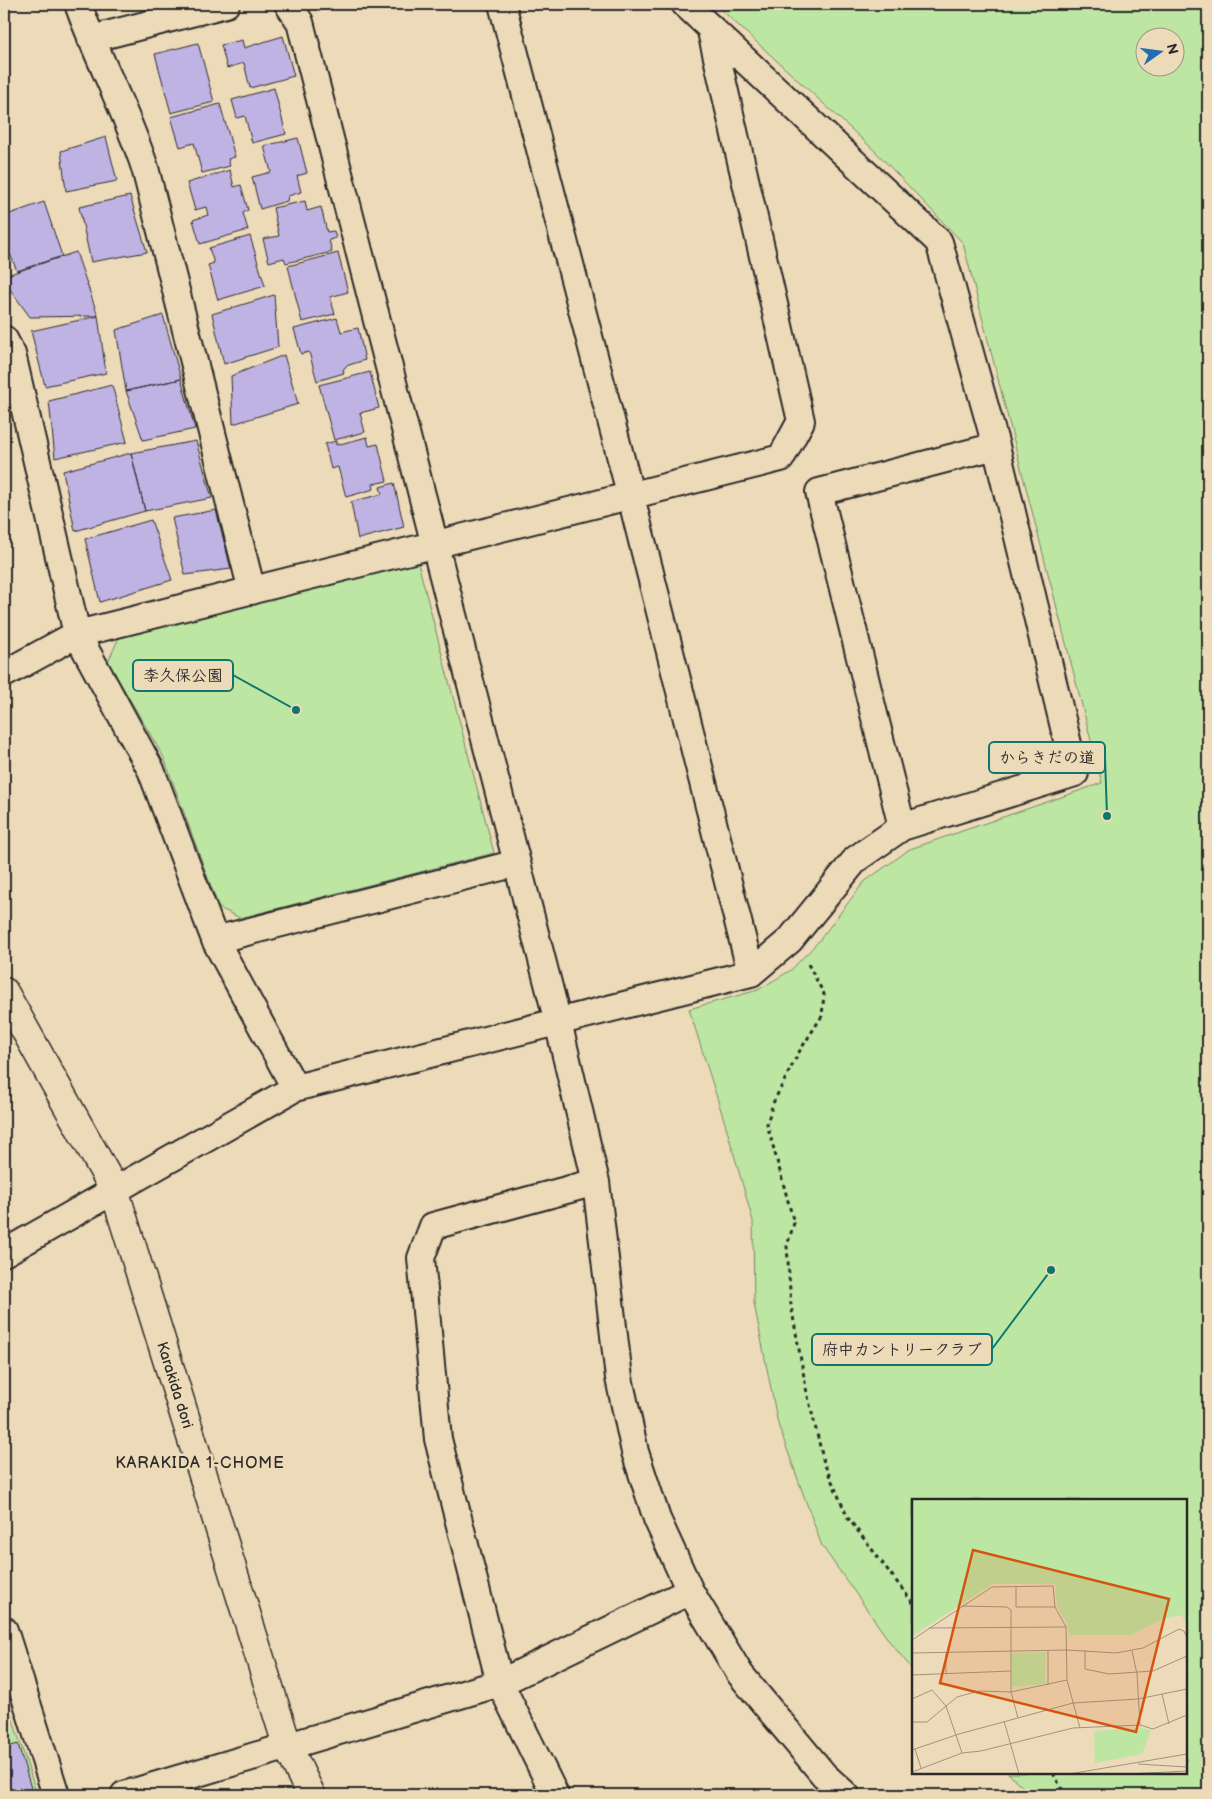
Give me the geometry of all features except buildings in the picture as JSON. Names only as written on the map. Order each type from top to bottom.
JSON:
[{"type":"street","points":[[78,4],[91,39],[135,135],[145,168],[252,590]]},
{"type":"street","points":[[91,39],[226,4]]},
{"type":"street","points":[[288,4],[300,22],[558,1022],[596,1182],[619,1378],[635,1452],[657,1519],[690,1591],[740,1674],[824,1775],[846,1795]]},
{"type":"street","points":[[502,4],[631,497],[751,973]]},
{"type":"street","points":[[4,1253],[295,1088],[751,973],[790,940],[856,859],[902,827],[1075,773],[996,446],[939,242],[685,4]]},
{"type":"street","points":[[4,674],[77,634],[781,458],[801,421],[710,27]]},
{"type":"street","points":[[4,339],[12,354],[77,634],[151,770],[215,940],[295,1088]]},
{"type":"street","points":[[902,827],[819,492],[996,446]]},
{"type":"street","points":[[215,940],[517,863]]},
{"type":"street","name":"Karakida dori","points":[[4,992],[114,1189],[287,1745],[311,1795]]},
{"type":"street","points":[[555,1795],[500,1683],[438,1439],[421,1258],[432,1226],[596,1182]]},
{"type":"street","points":[[124,1795],[500,1683],[690,1591]]},
{"type":"street","points":[[4,1630],[56,1795]]},
{"type":"path","points":[[790,940],[815,974],[824,994],[822,1016],[799,1052],[772,1103],[767,1124],[794,1223],[787,1246],[791,1305],[806,1388],[824,1463],[848,1518],[912,1602]]},
{"type":"path","points":[[1054,1774],[1065,1795]]},
{"type":"green space","points":[[715,4],[1208,4],[1208,1795],[1031,1795],[1009,1774],[1187,1774],[1187,1499],[912,1499],[912,1669],[890,1642],[822,1546],[778,1424],[754,1303],[753,1221],[725,1123],[689,1009],[758,990],[791,970],[818,942],[864,882],[910,849],[1102,783],[963,243],[875,151]]},
{"type":"green space","points":[[418,563],[494,853],[240,918],[219,908],[164,758],[108,662],[120,635]]},
{"type":"green space","points":[[4,1692],[37,1795],[4,1795]]},
{"type":"place","name":"李久保公園","points":[[296,710]]},
{"type":"place","name":"からきだの道","points":[[1107,816]]},
{"type":"place","name":"府中カントリークラブ","points":[[1051,1270]]},
{"type":"district","name":"KARAKIDA 1-CHOME","points":[[200,1463]]}]
